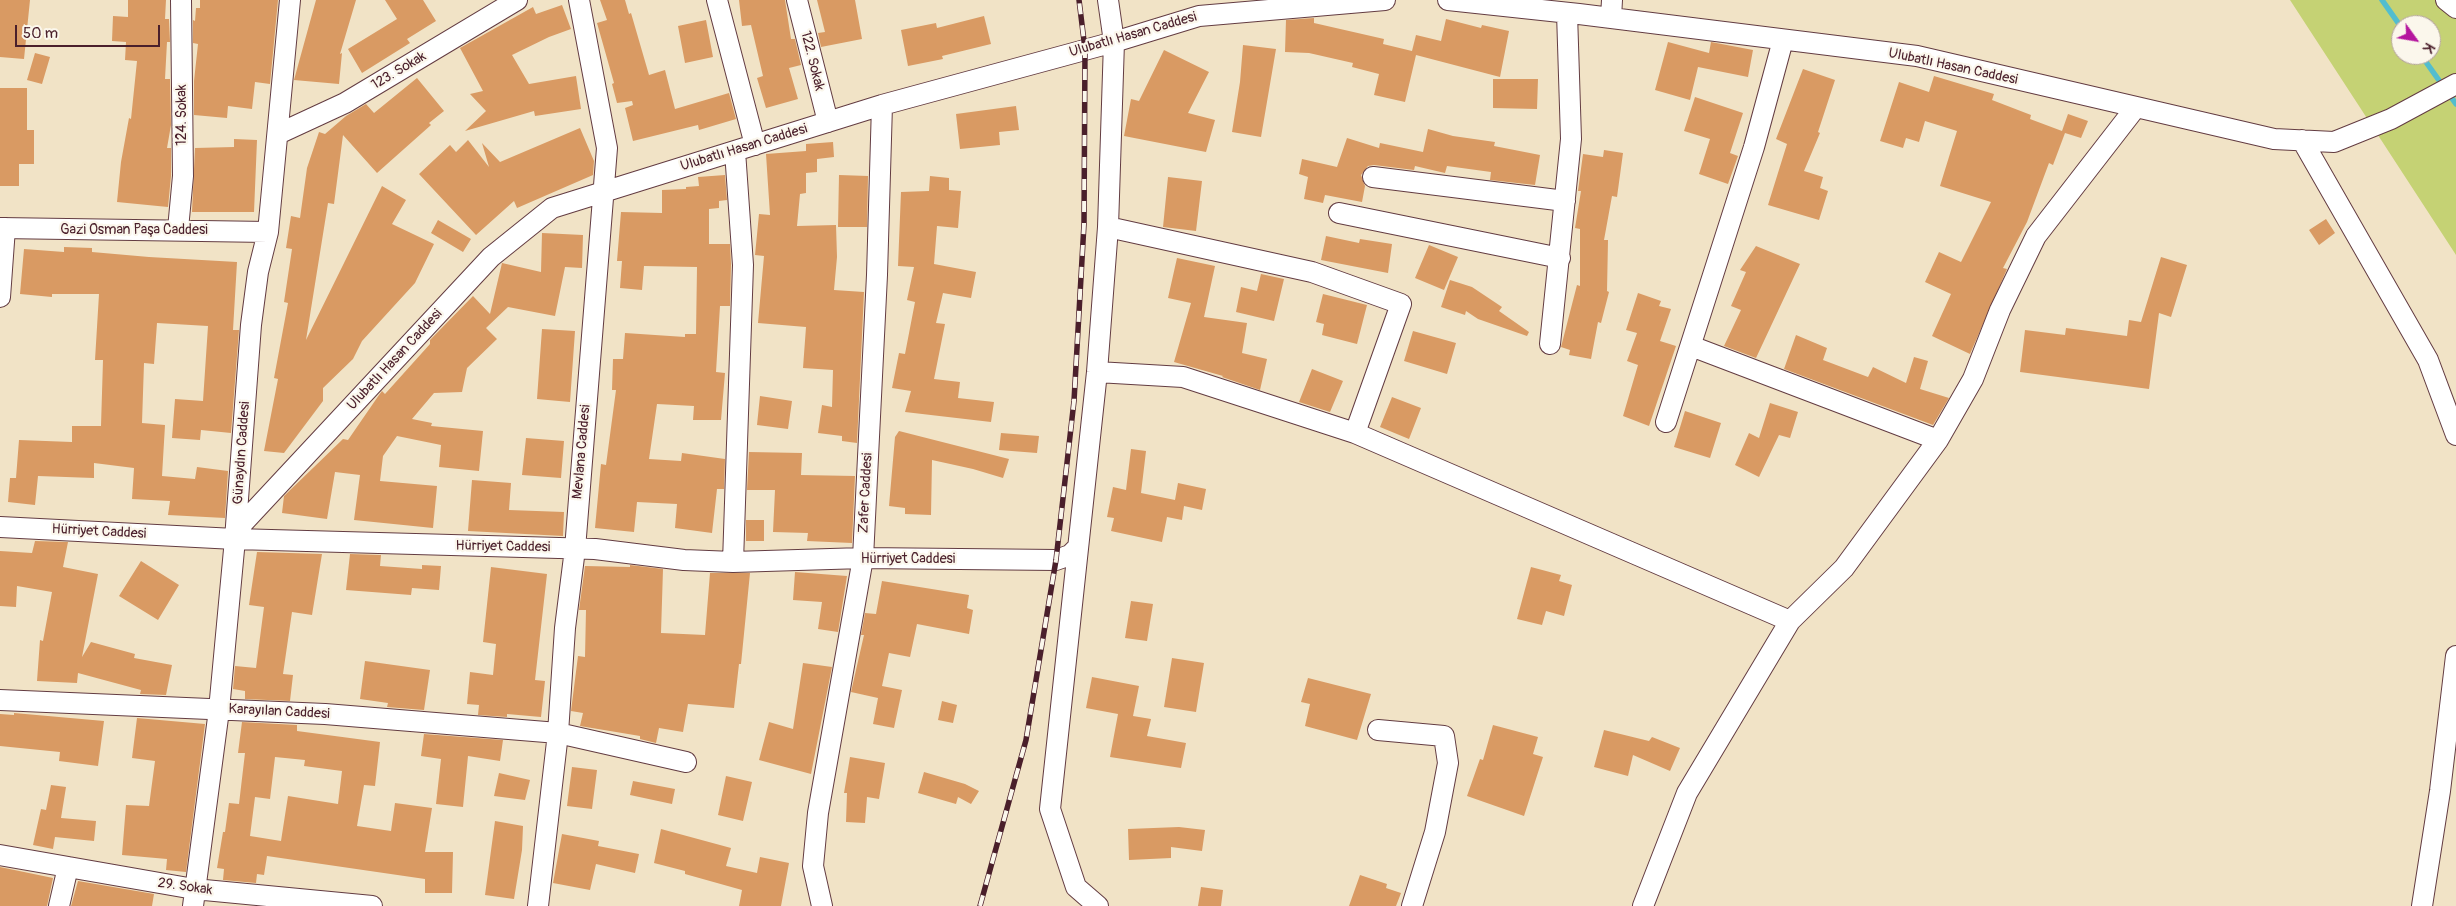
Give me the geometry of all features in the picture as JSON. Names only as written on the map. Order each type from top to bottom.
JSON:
[{"type":"street","name":"124. Sokak","points":[[178,229],[182,176],[181,0]]},
{"type":"street","name":"Günaydın Caddesi","points":[[194,898],[219,710],[235,539],[251,325],[258,272],[268,232],[290,0]]},
{"type":"street","name":"123. Sokak","points":[[278,134],[345,103],[517,0]]},
{"type":"street","name":"Mevlana Caddesi","points":[[538,906],[558,733],[565,628],[575,549],[605,192],[607,148],[579,0]]},
{"type":"street","points":[[717,0],[755,145]]},
{"type":"street","name":"122. Sokak","points":[[798,0],[828,122]]},
{"type":"street","points":[[1098,906],[1076,887],[1050,809],[1097,372],[1108,227],[1114,42],[1108,0]]},
{"type":"street","name":"Ulubatlı Hasan Caddesi","points":[[235,539],[243,523],[491,257],[552,208],[882,105],[1114,42],[1199,8],[1385,0]]},
{"type":"street","name":"Ulubatlı Hasan Caddesi","points":[[1448,0],[1507,3],[1568,13],[1612,9],[1783,40],[1917,56],[2274,139],[2334,142],[2391,119],[2456,84]]},
{"type":"street","points":[[2446,0],[2456,8]]},
{"type":"street","points":[[1550,344],[1571,139],[1568,13]]},
{"type":"street","points":[[1666,422],[1754,147],[1783,40]]},
{"type":"street","name":"Zafer Caddesi","points":[[822,906],[814,866],[818,813],[863,558],[877,275],[882,105]]},
{"type":"street","points":[[1643,906],[1687,793],[1790,621],[1844,568],[1938,440],[1973,379],[2000,310],[2036,236],[2136,107]]},
{"type":"street","points":[[2302,140],[2428,360],[2456,435]]},
{"type":"street","points":[[733,562],[743,265],[735,151]]},
{"type":"street","points":[[1373,177],[1565,201]]},
{"type":"street","points":[[1339,214],[1560,258]]},
{"type":"street","points":[[1108,227],[1312,272],[1401,304],[1355,433]]},
{"type":"street","name":"Gazi Osman Paşa Caddesi","points":[[2,228],[178,229],[268,232]]},
{"type":"street","points":[[0,297],[2,228]]},
{"type":"street","points":[[1691,346],[1938,440]]},
{"type":"street","points":[[1097,372],[1183,377],[1355,433],[1790,621]]},
{"type":"street","name":"Hürriyet Caddesi","points":[[0,527],[235,539],[575,549],[684,560],[733,562],[863,558],[1056,560],[1070,555],[1078,547]]},
{"type":"street","points":[[2422,906],[2440,791],[2456,656]]},
{"type":"street","name":"Karayılan Caddesi","points":[[0,700],[325,714],[558,733],[686,762]]},
{"type":"street","points":[[1378,730],[1444,736],[1448,763],[1435,832],[1412,906]]},
{"type":"street","name":"29. Sokak","points":[[0,855],[68,867],[194,898],[372,906]]},
{"type":"street","points":[[59,906],[68,867]]},
{"type":"green space","points":[[2290,0],[2456,0],[2456,255]]},
{"type":"building","points":[[0,0],[30,0],[24,59],[0,57]]},
{"type":"building","points":[[128,0],[166,0],[165,19],[169,19],[170,42],[167,42],[165,79],[170,79],[171,125],[167,148],[171,148],[168,207],[117,202],[121,162],[129,118],[131,119],[137,61],[125,60],[126,42],[112,41],[113,16],[128,17]]},
{"type":"building","points":[[200,0],[278,0],[270,84],[255,82],[252,109],[228,106],[227,118],[194,115],[194,81],[198,44],[193,43],[193,20],[195,21],[196,8],[200,8]]},
{"type":"building","points":[[316,0],[356,0],[340,54],[342,53],[339,84],[294,80]]},
{"type":"building","points":[[385,0],[423,0],[436,21],[407,39],[410,43],[362,73],[348,49],[397,19]]},
{"type":"building","points":[[600,0],[625,0],[629,14],[631,13],[649,75],[665,70],[675,109],[729,93],[736,119],[699,130],[698,125],[633,141],[625,108],[633,105],[632,101],[617,103],[612,84],[614,83],[597,23],[607,20]]},
{"type":"building","points":[[739,0],[785,0],[791,39],[795,39],[801,65],[789,68],[798,99],[766,108],[757,78],[763,76],[751,25],[742,26]]},
{"type":"building","points":[[817,0],[855,0],[862,39],[821,47],[818,33],[825,32]]},
{"type":"building","points":[[562,5],[571,29],[549,37],[512,55],[529,84],[576,76],[581,109],[535,116],[534,111],[465,131],[486,111],[470,94],[483,91],[460,48],[533,7],[536,14]]},
{"type":"building","points":[[984,16],[991,44],[942,56],[943,59],[908,66],[901,30],[936,23],[937,28]]},
{"type":"building","points":[[1314,18],[1314,23],[1384,39],[1383,44],[1412,51],[1416,35],[1441,41],[1446,19],[1481,28],[1482,25],[1509,31],[1500,77],[1416,55],[1405,102],[1374,95],[1379,74],[1352,67],[1353,63],[1309,53],[1285,52],[1286,20]]},
{"type":"building","points":[[706,20],[713,57],[685,63],[678,26]]},
{"type":"building","points":[[1668,42],[1709,53],[1711,42],[1753,50],[1748,77],[1698,67],[1690,100],[1655,90]]},
{"type":"building","points":[[1243,45],[1276,49],[1261,137],[1232,132],[1240,82]]},
{"type":"building","points":[[1164,50],[1209,72],[1188,113],[1215,120],[1206,152],[1124,136],[1131,99],[1139,101]]},
{"type":"building","points":[[35,53],[50,57],[42,84],[27,80]]},
{"type":"building","points":[[1803,69],[1835,80],[1818,132],[1820,133],[1804,171],[1823,177],[1820,188],[1828,191],[1819,220],[1768,205],[1787,144],[1776,139]]},
{"type":"building","points":[[1934,76],[1994,94],[1992,100],[2031,115],[2030,119],[2062,131],[2068,114],[2088,121],[2081,138],[2065,133],[2053,165],[2049,163],[2027,222],[2003,268],[2007,269],[1970,354],[1932,336],[1951,294],[1925,282],[1939,252],[1961,262],[1991,202],[1940,186],[1957,131],[1925,121],[1919,142],[1906,138],[1903,148],[1880,141],[1899,82],[1929,92]]},
{"type":"building","points":[[417,78],[444,111],[377,173],[343,135],[334,204],[328,203],[306,340],[382,186],[406,200],[392,224],[434,244],[415,283],[362,341],[353,359],[323,388],[323,401],[284,453],[264,451],[278,379],[274,378],[288,303],[284,302],[292,249],[286,248],[291,216],[300,218],[307,168],[319,132],[325,134],[346,116],[366,104],[374,113]]},
{"type":"building","points":[[1493,79],[1538,79],[1537,109],[1493,108]]},
{"type":"building","points":[[0,88],[27,88],[27,130],[34,130],[34,164],[19,164],[19,186],[0,186]]},
{"type":"building","points":[[1695,97],[1743,113],[1730,153],[1738,156],[1728,184],[1699,174],[1710,139],[1684,131]]},
{"type":"building","points":[[1016,106],[1019,130],[999,132],[1000,145],[960,149],[956,114]]},
{"type":"building","points":[[580,128],[594,161],[593,175],[517,208],[514,201],[476,235],[419,174],[450,145],[456,152],[468,140],[489,167],[482,143],[500,162]]},
{"type":"building","points":[[1428,129],[1453,136],[1495,142],[1494,146],[1540,155],[1535,185],[1490,180],[1491,172],[1447,166],[1445,173],[1415,166],[1414,170],[1374,165],[1368,166],[1361,175],[1365,186],[1362,202],[1325,195],[1323,203],[1304,199],[1308,177],[1299,174],[1302,159],[1337,167],[1347,138],[1379,148],[1380,143],[1423,152]]},
{"type":"building","points":[[234,139],[257,140],[254,212],[192,212],[195,148],[234,147]]},
{"type":"building","points":[[833,142],[834,157],[817,159],[817,172],[806,173],[806,193],[800,194],[797,226],[836,225],[837,257],[834,290],[864,292],[857,443],[842,441],[842,436],[818,433],[822,405],[832,407],[833,370],[803,368],[806,327],[758,323],[764,256],[755,255],[759,214],[770,215],[766,154],[806,151],[806,144]]},
{"type":"building","points":[[1604,150],[1623,153],[1617,197],[1612,196],[1604,240],[1608,240],[1607,291],[1609,292],[1601,323],[1598,322],[1591,359],[1569,355],[1570,350],[1561,347],[1577,285],[1580,286],[1580,229],[1575,228],[1581,191],[1578,191],[1583,154],[1603,157]]},
{"type":"building","points":[[725,175],[727,200],[719,201],[719,208],[709,209],[709,244],[730,244],[730,306],[720,306],[716,372],[725,373],[721,420],[693,420],[694,406],[657,404],[649,459],[681,461],[682,453],[725,459],[724,489],[717,489],[712,533],[675,528],[677,504],[637,502],[634,532],[595,528],[601,464],[606,465],[616,390],[612,390],[613,359],[623,359],[625,333],[685,337],[685,334],[696,334],[697,267],[644,266],[642,290],[620,288],[622,261],[617,261],[621,212],[662,213],[662,190],[686,189],[686,187],[699,186],[698,177]]},
{"type":"building","points":[[839,175],[868,176],[867,227],[838,227]]},
{"type":"building","points":[[930,176],[949,178],[949,190],[961,191],[958,228],[937,226],[934,264],[976,272],[971,298],[943,293],[936,323],[945,324],[934,379],[960,382],[958,398],[994,402],[991,422],[905,412],[911,391],[892,388],[899,353],[905,354],[915,302],[907,300],[914,267],[898,266],[901,192],[929,191]]},
{"type":"building","points":[[1168,177],[1202,181],[1196,231],[1163,227]]},
{"type":"building","points":[[2326,219],[2335,233],[2319,245],[2309,230]]},
{"type":"building","points":[[438,220],[471,239],[463,252],[431,233]]},
{"type":"building","points":[[542,233],[583,235],[582,268],[565,267],[555,316],[508,307],[486,328],[497,339],[467,368],[462,392],[434,393],[412,419],[432,423],[431,426],[483,431],[479,471],[439,467],[441,445],[397,436],[383,456],[380,481],[437,486],[433,528],[354,520],[360,475],[335,472],[327,519],[282,513],[284,496],[343,439],[348,440],[382,391],[385,394],[430,344],[430,340],[473,296],[490,314],[502,263],[541,272]]},
{"type":"building","points":[[1326,236],[1359,243],[1360,239],[1392,244],[1388,273],[1321,260]]},
{"type":"building","points":[[1429,245],[1458,257],[1444,290],[1415,278]]},
{"type":"building","points":[[1756,246],[1800,264],[1756,358],[1724,346],[1741,310],[1731,306],[1746,272],[1740,270]]},
{"type":"building","points":[[64,247],[92,248],[92,252],[149,257],[237,262],[233,330],[239,330],[231,433],[201,430],[200,440],[172,438],[175,399],[203,401],[208,326],[157,323],[154,364],[144,363],[142,423],[165,425],[162,476],[195,479],[197,467],[228,471],[225,518],[168,515],[170,501],[132,499],[134,468],[94,463],[94,478],[38,476],[35,505],[8,502],[10,478],[16,478],[19,440],[72,442],[72,426],[101,426],[103,360],[95,360],[99,294],[52,294],[52,297],[20,294],[24,249],[64,252]]},
{"type":"building","points":[[2161,257],[2187,265],[2171,317],[2159,313],[2149,389],[2020,372],[2025,330],[2065,335],[2066,328],[2127,336],[2129,320],[2141,322]]},
{"type":"building","points":[[1177,258],[1215,266],[1204,317],[1247,323],[1242,353],[1267,359],[1260,390],[1223,376],[1174,362],[1191,303],[1168,298]]},
{"type":"building","points":[[1261,274],[1284,279],[1274,321],[1236,312],[1241,287],[1257,291]]},
{"type":"building","points":[[1450,280],[1472,287],[1502,307],[1499,311],[1529,332],[1527,336],[1478,319],[1466,311],[1465,315],[1441,307]]},
{"type":"building","points":[[1638,293],[1661,301],[1659,306],[1671,309],[1660,341],[1676,346],[1649,426],[1623,416],[1638,365],[1627,361],[1637,333],[1626,330]]},
{"type":"building","points":[[1323,294],[1367,305],[1357,344],[1322,335],[1324,324],[1316,322]]},
{"type":"building","points":[[542,329],[575,331],[570,402],[537,399]]},
{"type":"building","points":[[1413,331],[1456,343],[1447,374],[1404,361]]},
{"type":"building","points":[[1796,335],[1827,348],[1823,360],[1868,377],[1873,367],[1906,383],[1914,357],[1928,361],[1920,389],[1949,398],[1933,425],[1784,369]]},
{"type":"building","points":[[1312,369],[1343,381],[1330,412],[1299,402]]},
{"type":"building","points":[[760,396],[792,401],[788,429],[757,425]]},
{"type":"building","points":[[1392,397],[1421,408],[1409,439],[1380,427]]},
{"type":"building","points":[[1770,403],[1798,412],[1790,438],[1779,435],[1759,477],[1735,465],[1749,433],[1759,438]]},
{"type":"building","points":[[1685,411],[1721,423],[1710,458],[1674,447]]},
{"type":"building","points":[[899,431],[1009,459],[1003,478],[932,460],[931,515],[905,514],[905,508],[889,506],[895,437]]},
{"type":"building","points":[[1001,433],[1039,436],[1037,453],[999,450]]},
{"type":"building","points":[[526,438],[564,441],[561,478],[522,475]]},
{"type":"building","points":[[1131,449],[1146,451],[1141,493],[1175,500],[1178,483],[1206,489],[1202,510],[1184,506],[1182,520],[1167,517],[1162,542],[1111,531],[1114,518],[1107,517],[1113,487],[1126,490]]},
{"type":"building","points":[[749,452],[802,453],[801,475],[855,476],[852,543],[807,541],[808,533],[773,532],[775,490],[747,490]]},
{"type":"building","points":[[472,480],[511,483],[509,510],[564,512],[563,536],[468,531]]},
{"type":"building","points":[[746,520],[764,520],[764,541],[746,541]]},
{"type":"building","points":[[35,541],[68,542],[63,567],[98,574],[82,657],[91,642],[135,654],[134,658],[172,665],[166,695],[140,694],[141,690],[78,673],[77,683],[37,681],[40,640],[43,641],[52,592],[17,586],[16,607],[0,606],[0,551],[32,553]]},
{"type":"building","points":[[257,552],[322,554],[312,615],[292,612],[283,674],[293,675],[290,701],[245,699],[245,691],[233,689],[235,666],[256,668],[264,607],[249,605]]},
{"type":"building","points":[[350,554],[381,555],[380,566],[422,569],[422,565],[441,566],[439,590],[412,588],[411,595],[346,590]]},
{"type":"building","points":[[141,561],[179,585],[158,620],[119,596]]},
{"type":"building","points":[[630,565],[663,569],[661,633],[705,635],[710,573],[750,573],[741,664],[739,664],[734,708],[688,704],[683,732],[659,728],[656,743],[640,739],[640,736],[580,726],[583,713],[571,711],[578,656],[585,657],[586,610],[579,610],[585,566],[630,567]]},
{"type":"building","points":[[491,567],[547,574],[535,680],[545,681],[541,717],[507,714],[507,717],[478,715],[479,705],[467,704],[470,672],[493,675],[496,644],[483,642]]},
{"type":"building","points":[[1531,567],[1561,575],[1559,581],[1572,585],[1564,616],[1546,611],[1542,625],[1517,619]]},
{"type":"building","points":[[795,572],[847,576],[838,632],[818,629],[822,602],[793,600]]},
{"type":"building","points":[[882,581],[969,595],[967,608],[973,610],[969,634],[917,624],[910,657],[889,653],[882,686],[902,690],[894,728],[873,724],[878,698],[851,692],[864,635],[861,635],[865,613],[876,614]]},
{"type":"building","points":[[1131,601],[1153,604],[1147,641],[1125,638]]},
{"type":"building","points":[[1172,658],[1204,663],[1196,712],[1164,707]]},
{"type":"building","points":[[365,661],[430,670],[424,710],[387,707],[388,703],[360,699]]},
{"type":"building","points":[[803,663],[832,667],[811,774],[759,760],[769,722],[793,729]]},
{"type":"building","points":[[1092,677],[1139,686],[1133,716],[1151,719],[1147,736],[1186,743],[1181,768],[1110,757],[1118,714],[1086,708]]},
{"type":"building","points":[[1308,678],[1371,694],[1357,740],[1305,726],[1310,704],[1301,702]]},
{"type":"building","points":[[942,701],[957,705],[953,723],[938,720]]},
{"type":"building","points":[[14,713],[104,721],[98,766],[59,761],[60,752],[0,746],[0,714],[14,715]]},
{"type":"building","points":[[137,718],[205,724],[186,872],[166,870],[167,859],[122,855],[126,805],[149,806],[155,761],[132,758]]},
{"type":"building","points":[[242,722],[297,725],[297,731],[380,742],[375,786],[364,785],[357,826],[391,831],[395,803],[432,808],[425,852],[453,852],[452,893],[425,893],[425,879],[267,856],[264,875],[257,874],[256,883],[223,880],[224,869],[217,868],[229,803],[239,804],[245,753],[238,753]],"holes":[[[275,757],[305,760],[304,766],[342,771],[338,804],[288,796],[281,841],[250,836],[255,797],[270,799]]]},
{"type":"building","points":[[1493,725],[1538,737],[1533,754],[1543,757],[1524,816],[1467,796],[1480,759],[1483,760]]},
{"type":"building","points":[[1604,730],[1649,741],[1652,737],[1680,748],[1670,771],[1633,755],[1628,776],[1594,767]]},
{"type":"building","points":[[424,734],[503,740],[500,761],[468,756],[463,807],[436,804],[441,759],[421,756]]},
{"type":"building","points":[[850,757],[885,763],[879,799],[867,797],[865,823],[846,822],[847,793],[844,793]]},
{"type":"building","points":[[572,767],[597,770],[592,809],[567,806]]},
{"type":"building","points":[[924,772],[965,784],[979,791],[971,804],[958,797],[956,804],[918,793]]},
{"type":"building","points":[[499,773],[530,780],[525,800],[494,796]]},
{"type":"building","points":[[726,776],[752,782],[743,821],[718,815]]},
{"type":"building","points":[[633,781],[675,789],[672,804],[630,795]]},
{"type":"building","points":[[51,785],[66,787],[61,818],[96,821],[94,841],[55,837],[53,849],[33,845],[41,809],[46,810]]},
{"type":"building","points":[[495,821],[523,826],[522,850],[514,899],[485,895]]},
{"type":"building","points":[[1179,827],[1205,830],[1202,851],[1171,847],[1171,858],[1129,860],[1128,829]]},
{"type":"building","points":[[661,829],[731,848],[726,866],[757,873],[760,857],[789,863],[781,906],[739,906],[742,890],[654,863]]},
{"type":"building","points":[[562,834],[599,841],[598,846],[639,854],[635,873],[596,864],[590,890],[553,883]]},
{"type":"building","points":[[0,867],[53,878],[47,906],[0,906]]},
{"type":"building","points":[[1360,875],[1387,884],[1386,888],[1401,893],[1396,906],[1349,906]]},
{"type":"building","points":[[78,881],[154,894],[152,906],[71,906]]},
{"type":"building","points":[[1201,887],[1223,890],[1221,906],[1198,906]]},
{"type":"waterway","points":[[2382,0],[2393,15]]},
{"type":"waterway","points":[[2428,65],[2443,86]]},
{"type":"waterway","points":[[2448,93],[2456,104]]},
{"type":"railway","points":[[980,906],[1026,740],[1056,560],[1074,401],[1084,224],[1085,49],[1079,0]]}]
